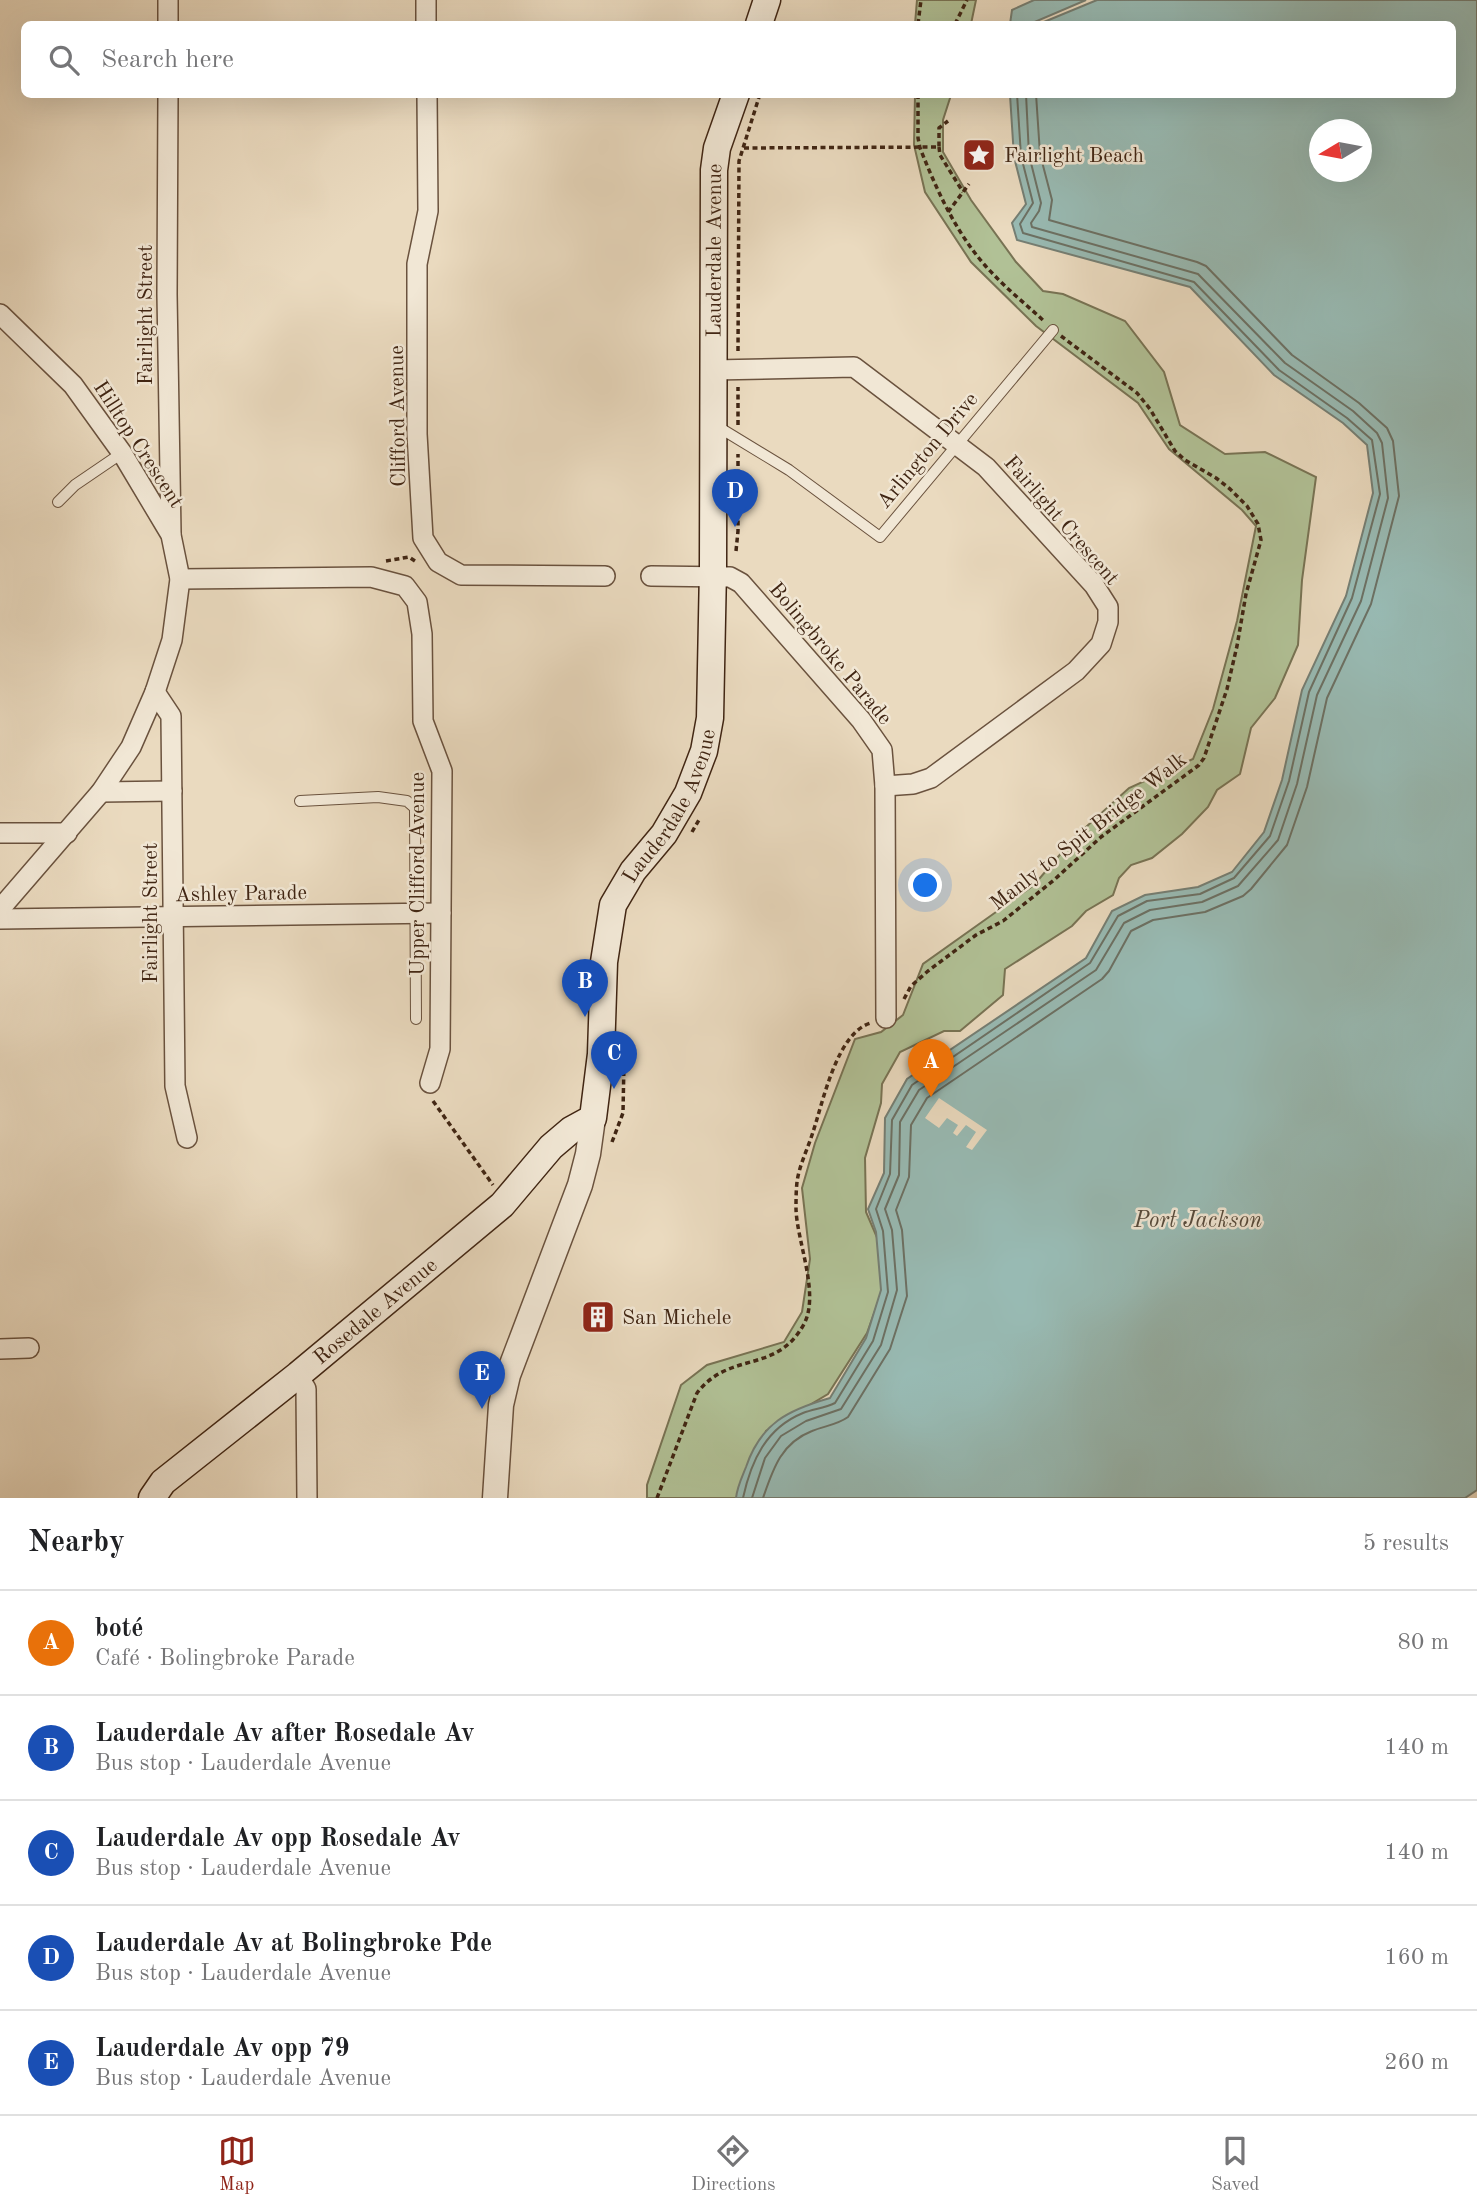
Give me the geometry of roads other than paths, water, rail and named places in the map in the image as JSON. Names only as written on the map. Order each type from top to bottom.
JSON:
[{"type":"main road","name":"Lauderdale Avenue","points":[[593,1118],[601,1054],[604,962],[613,905],[633,871],[676,816],[697,773],[704,751],[711,700],[713,576],[726,424],[713,370],[713,170],[730,148],[736,98]]},
{"type":"main road","name":"Rosedale Avenue","points":[[152,1498],[163,1482],[298,1375],[505,1201],[551,1147],[570,1130],[593,1118]]},
{"type":"street","points":[[168,0],[168,21]]},
{"type":"street","points":[[426,0],[426,21]]},
{"type":"street","name":"Fairlight Street","points":[[168,98],[167,294],[171,534]]},
{"type":"street","name":"Clifford Avenue","points":[[426,98],[428,211],[418,264],[417,433],[423,538],[438,562],[461,575],[605,576]]},
{"type":"street","name":"Hilltop Crescent","points":[[0,314],[73,385],[122,453],[171,534],[180,579],[172,640],[155,692],[131,747],[101,792],[0,909]]},
{"type":"street","name":"Fairlight Crescent","points":[[713,370],[854,367],[986,467],[1094,585],[1108,607],[1108,622],[1101,645],[1076,671],[931,778],[913,784],[885,786]]},
{"type":"street","name":"Bolingbroke Parade","points":[[651,576],[713,576],[730,578],[741,583],[860,720],[882,750],[885,786],[886,1018]]},
{"type":"street","name":"Upper Clifford Avenue","points":[[180,579],[371,577],[405,586],[417,602],[422,634],[423,721],[442,771],[440,1049],[430,1083]]},
{"type":"street","name":"Fairlight Street","points":[[155,692],[171,716],[175,1086],[187,1138]]},
{"type":"street","points":[[101,792],[172,792]]},
{"type":"street","points":[[0,833],[67,833]]},
{"type":"street","name":"Ashley Parade","points":[[0,919],[442,912]]},
{"type":"street","name":"Lauderdale Avenue","points":[[495,1498],[501,1405],[508,1375],[580,1185],[593,1118]]},
{"type":"street","points":[[0,1349],[29,1348]]},
{"type":"street","points":[[298,1375],[306,1389],[307,1498]]},
{"type":"lane","name":"Arlington Drive","points":[[726,424],[880,537],[1053,330]]},
{"type":"lane","points":[[58,502],[75,485],[122,453]]},
{"type":"lane","points":[[300,801],[378,797],[407,801],[415,808],[416,1020]]},
{"type":"water","points":[[1034,0],[1086,0],[1037,21],[1010,21],[1012,10]]},
{"type":"water","name":"Port Jackson","points":[[1097,0],[1477,0],[1477,1490],[1465,1498],[736,1498],[752,1452],[768,1429],[778,1420],[801,1408],[830,1398],[866,1338],[881,1290],[876,1232],[868,1209],[884,1173],[885,1118],[907,1079],[1086,958],[1112,911],[1145,895],[1198,887],[1232,872],[1264,832],[1282,780],[1302,690],[1346,596],[1373,493],[1367,445],[1343,423],[1274,375],[1190,287],[1017,240],[1012,223],[1026,204],[1014,157],[1010,98],[1456,98],[1456,21],[1046,21]]},
{"type":"place","name":"Fairlight Beach","points":[[979,155]]},
{"type":"place","name":"Lauderdale Av at Bolingbroke Pde","points":[[735,527]]},
{"type":"place","name":"Lauderdale Av after Rosedale Av","points":[[585,1017]]},
{"type":"place","name":"Lauderdale Av opp Rosedale Av","points":[[614,1089]]},
{"type":"place","name":"boté","points":[[931,1097]]},
{"type":"place","name":"San Michele","points":[[598,1317]]},
{"type":"place","name":"Lauderdale Av opp 79","points":[[482,1409]]}]
